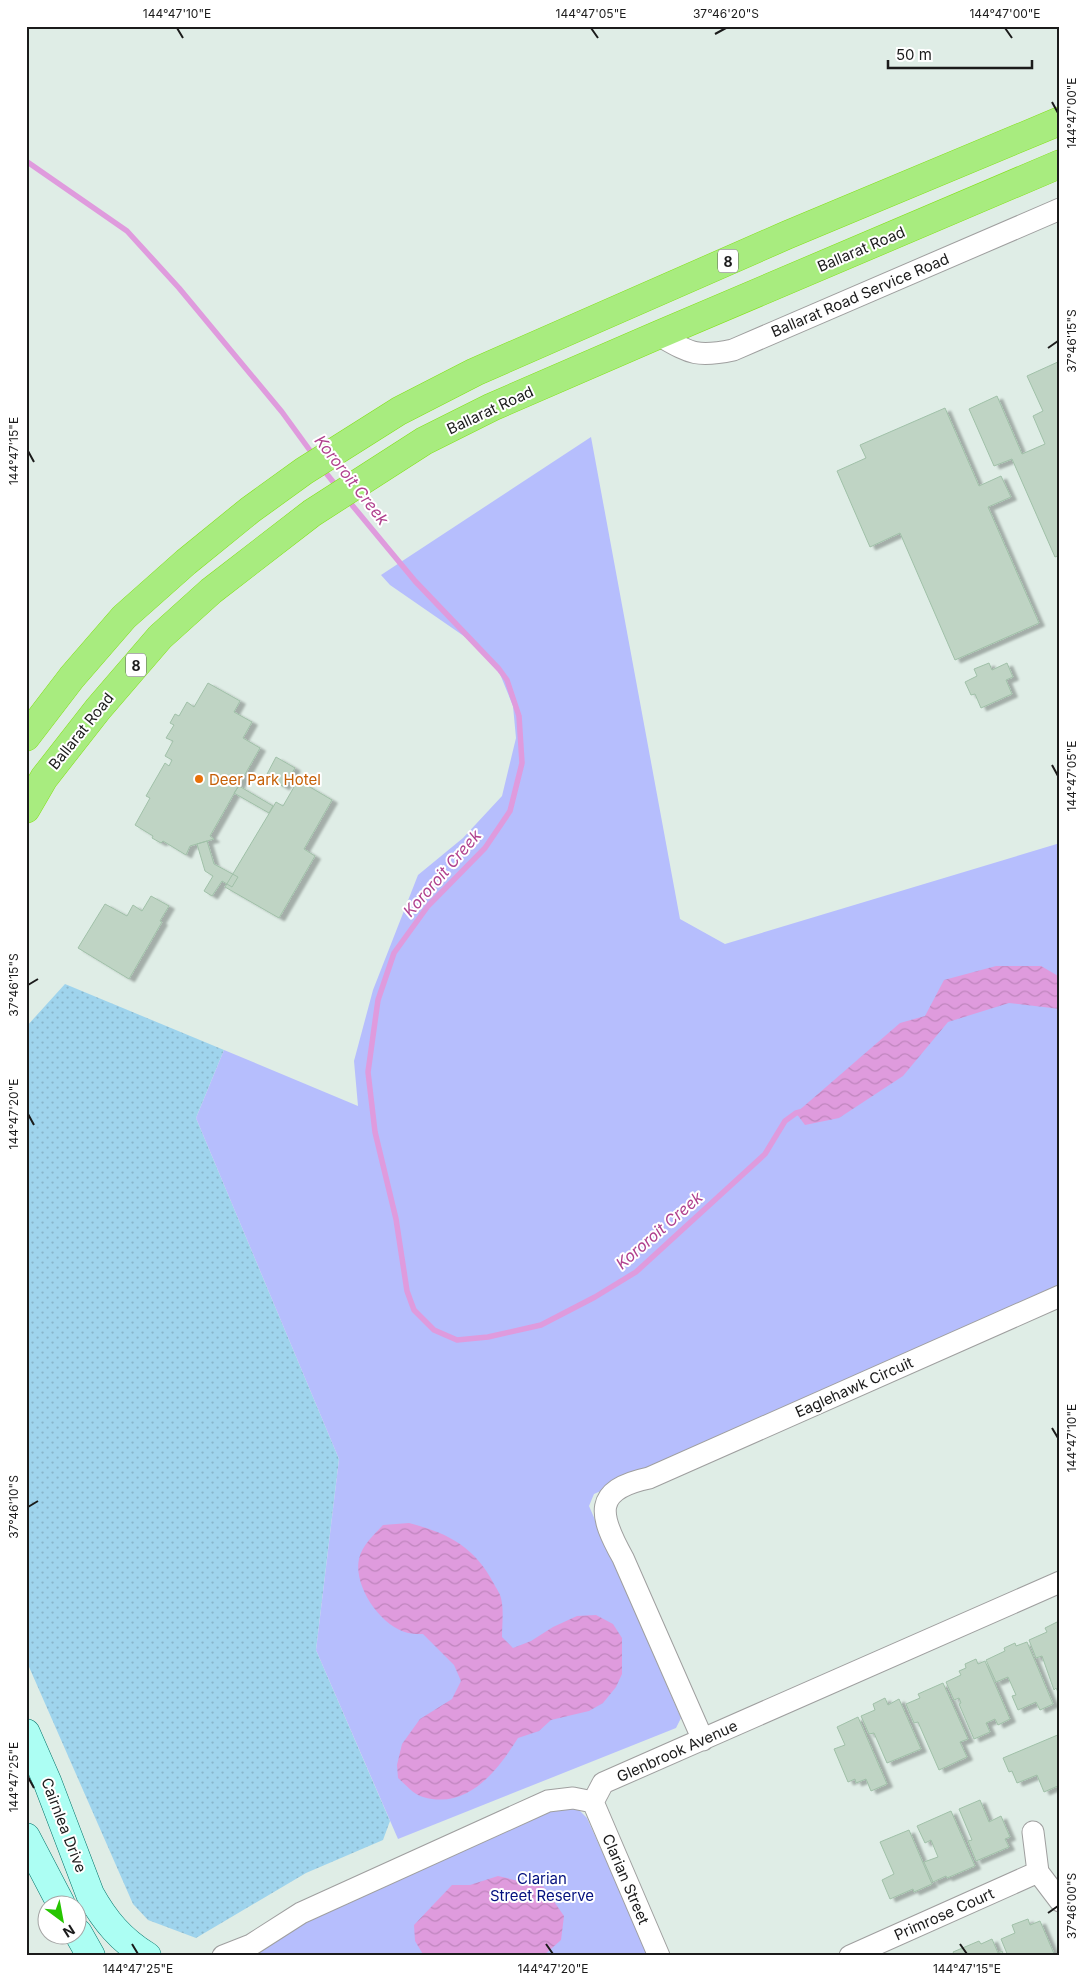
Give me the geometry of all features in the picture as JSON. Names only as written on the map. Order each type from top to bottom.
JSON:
[{"type":"highway","name":"8","points":[[26,737],[72,677],[124,617],[186,562],[250,510],[319,461],[400,411],[475,372],[787,235],[1060,120]]},
{"type":"highway","name":"Ballarat Road","points":[[26,809],[44,778],[98,708],[160,637],[210,591],[270,544],[312,513],[424,441],[492,407],[1060,164]]},
{"type":"street","name":"Ballarat Road Service Road","points":[[658,335],[691,352],[702,355],[733,350],[1060,209]]},
{"type":"street","name":"Eaglehawk Circuit","points":[[704,1740],[623,1558],[617,1521],[620,1509],[631,1492],[649,1478],[1060,1296]]},
{"type":"street","name":"Glenbrook Avenue","points":[[593,1802],[604,1784],[1060,1582]]},
{"type":"street","name":"Cairnlea Drive","points":[[26,1733],[47,1781],[90,1894],[112,1929],[147,1956]]},
{"type":"street","points":[[223,1956],[248,1950],[301,1913],[548,1800],[573,1798],[593,1802]]},
{"type":"street","name":"Clarian Street","points":[[593,1802],[659,1956]]},
{"type":"street","points":[[1033,1832],[1038,1872],[1060,1901]]},
{"type":"street","points":[[26,1837],[56,1894]]},
{"type":"street","name":"Primrose Court","points":[[850,1956],[1038,1872]]},
{"type":"street","points":[[84,1944],[91,1956]]},
{"type":"shaded area","points":[[65,984],[224,1050],[196,1118],[339,1459],[316,1650],[390,1821],[383,1840],[306,1873],[196,1938],[148,1920],[133,1904],[26,1660],[26,1027]]},
{"type":"green space","points":[[591,437],[680,919],[725,944],[1060,843],[1060,1290],[594,1494],[589,1506],[681,1718],[676,1728],[398,1839],[316,1650],[339,1459],[196,1118],[224,1050],[358,1106],[354,1061],[373,990],[418,875],[463,838],[502,796],[516,738],[513,706],[500,674],[471,641],[390,585],[381,575]]},
{"type":"green space","name":"Clarian Street Reserve","points":[[566,1808],[579,1810],[587,1818],[649,1956],[256,1956],[266,1946],[303,1921],[549,1810]]},
{"type":"water","points":[[996,966],[1041,966],[1060,977],[1060,1009],[1009,1003],[948,1022],[903,1076],[839,1118],[805,1125],[796,1113],[900,1023],[925,1016],[944,980]]},
{"type":"water","points":[[409,1523],[448,1537],[459,1543],[478,1560],[500,1594],[502,1637],[513,1648],[531,1641],[553,1627],[577,1616],[596,1615],[613,1624],[622,1638],[622,1674],[616,1687],[603,1703],[589,1711],[551,1720],[539,1731],[518,1738],[491,1775],[480,1785],[454,1798],[439,1800],[416,1794],[398,1778],[397,1765],[402,1744],[420,1719],[452,1699],[461,1681],[454,1665],[423,1634],[408,1633],[398,1629],[379,1614],[365,1593],[358,1570],[359,1559],[363,1549],[383,1525]]},
{"type":"water","points":[[498,1876],[544,1887],[564,1916],[561,1940],[543,1956],[424,1956],[415,1941],[414,1925],[452,1885],[470,1885]]},
{"type":"building","points":[[1060,361],[1060,555],[1055,557],[1012,459],[994,466],[969,409],[997,396],[1022,454],[1045,444],[1033,416],[1043,411],[1027,376]]},
{"type":"building","points":[[945,408],[979,486],[1001,476],[1011,497],[988,507],[1039,623],[955,660],[900,533],[870,547],[837,471],[866,458],[860,445]]},
{"type":"building","points":[[989,663],[992,670],[1007,663],[1013,677],[1006,680],[1012,694],[981,708],[975,694],[971,695],[965,682],[977,676],[974,669]]},
{"type":"building","name":"Deer Park Hotel","points":[[208,683],[240,701],[234,712],[252,722],[243,738],[260,748],[210,836],[214,839],[190,846],[186,855],[163,841],[161,843],[152,838],[153,836],[135,825],[150,798],[146,796],[165,763],[169,766],[172,760],[165,756],[173,741],[166,738],[174,725],[170,723],[175,714],[179,716],[187,702],[194,707]]},
{"type":"building","points":[[276,757],[295,768],[284,787],[266,776]]},
{"type":"building","points":[[298,780],[332,800],[304,849],[315,856],[279,918],[225,887],[276,802],[283,806]]},
{"type":"building","points":[[239,786],[273,806],[269,813],[234,793]]},
{"type":"building","points":[[207,841],[214,864],[238,877],[232,887],[222,881],[212,896],[204,891],[213,876],[205,871],[197,844]]},
{"type":"building","points":[[151,896],[169,906],[160,921],[162,922],[129,979],[78,948],[105,904],[127,916],[133,905],[142,911]]},
{"type":"building","points":[[1059,1621],[1060,1696],[1056,1688],[1054,1690],[1042,1656],[1036,1658],[1029,1640],[1047,1632],[1045,1628]]},
{"type":"building","points":[[1027,1642],[1053,1704],[1040,1710],[1036,1702],[1018,1710],[1012,1696],[1016,1695],[1008,1677],[996,1682],[986,1660],[1005,1651],[1004,1648],[1015,1643],[1016,1646]]},
{"type":"building","points":[[976,1659],[978,1664],[985,1661],[1010,1719],[998,1725],[995,1719],[986,1723],[990,1732],[974,1739],[959,1704],[961,1703],[959,1698],[954,1700],[946,1682],[961,1675],[959,1671],[966,1668],[965,1664]]},
{"type":"building","points":[[943,1683],[968,1739],[960,1742],[967,1757],[939,1770],[918,1722],[914,1723],[906,1704],[920,1698],[918,1694]]},
{"type":"building","points":[[885,1698],[888,1705],[899,1699],[921,1749],[887,1763],[874,1733],[869,1734],[861,1716],[875,1710],[873,1704]]},
{"type":"building","points":[[858,1717],[887,1784],[871,1791],[866,1779],[856,1783],[855,1779],[848,1782],[834,1749],[845,1745],[837,1727]]},
{"type":"building","points":[[1060,1734],[1060,1785],[1044,1792],[1037,1775],[1017,1783],[1012,1771],[1009,1772],[1003,1758]]},
{"type":"building","points":[[980,1800],[989,1822],[1001,1816],[1010,1837],[1005,1839],[1009,1847],[976,1861],[968,1841],[972,1840],[959,1809]]},
{"type":"building","points":[[951,1811],[975,1866],[933,1882],[924,1862],[938,1857],[931,1840],[925,1843],[917,1826]]},
{"type":"building","points":[[909,1830],[932,1884],[914,1892],[913,1889],[890,1899],[882,1880],[894,1874],[880,1842]]},
{"type":"building","points":[[1028,1919],[1030,1925],[1040,1921],[1055,1956],[1008,1956],[1001,1939],[1015,1933],[1012,1925]]},
{"type":"building","points":[[992,1939],[998,1953],[1002,1951],[1004,1956],[955,1956],[953,1952],[979,1941],[981,1944]]},
{"type":"waterway","name":"Kororoit Creek","points":[[26,161],[127,231],[179,288],[282,412],[314,456]]},
{"type":"waterway","name":"Kororoit Creek","points":[[322,468],[338,488]]},
{"type":"waterway","name":"Kororoit Creek","points":[[347,499],[415,581],[499,669],[507,680],[519,716],[522,763],[510,811],[485,848],[428,906],[394,953],[378,1000],[368,1072],[375,1132],[396,1219],[407,1291],[414,1310],[434,1330],[457,1340],[488,1337],[541,1325],[595,1297],[636,1272],[765,1154],[785,1121],[796,1113],[804,1111]]},
{"type":"place","name":"Deer Park Hotel","points":[[199,779]]}]
